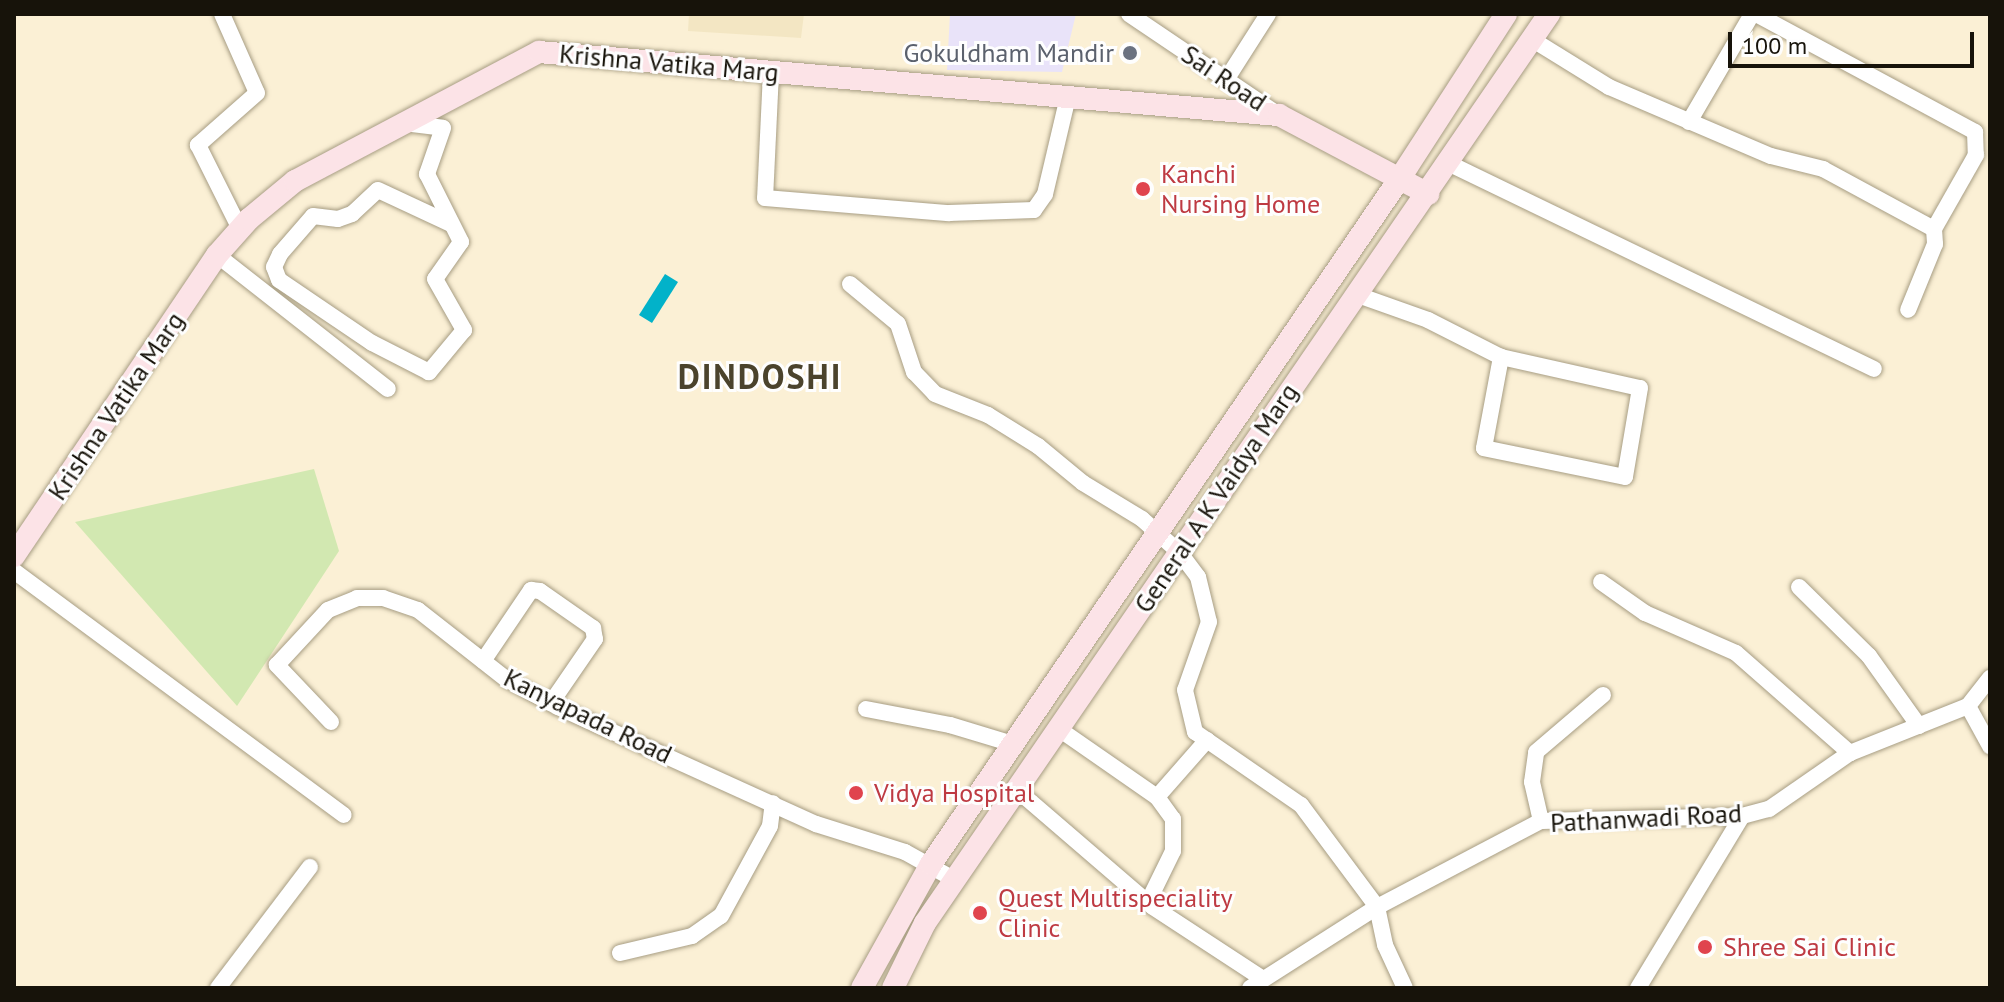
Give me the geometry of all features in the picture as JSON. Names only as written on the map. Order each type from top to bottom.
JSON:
[{"type":"main road","name":"General A K Vaidya Marg","points":[[862,988],[931,864],[1400,178],[1506,14]]},
{"type":"main road","name":"General A K Vaidya Marg","points":[[893,988],[955,880],[1549,14]]},
{"type":"main road","name":"Krishna Vatika Marg","points":[[14,556],[217,255],[240,229],[295,181],[539,52],[1279,115],[1428,194]]},
{"type":"street","points":[[222,14],[257,93],[198,145],[240,229]]},
{"type":"street","name":"Sai Road","points":[[1129,14],[1279,115]]},
{"type":"street","points":[[1226,80],[1268,14]]},
{"type":"street","points":[[1689,122],[1754,14],[1975,132],[1976,155],[1934,229],[1935,244],[1908,310]]},
{"type":"street","points":[[1533,40],[1597,80],[1771,156],[1832,173],[1934,229]]},
{"type":"street","points":[[771,72],[765,198],[949,213],[1034,210],[1045,194],[1068,97]]},
{"type":"street","points":[[404,123],[443,128],[427,174],[461,242],[435,279],[464,330],[429,372],[288,290],[274,267],[313,216],[338,219],[352,214],[378,190],[451,224]]},
{"type":"street","points":[[1448,163],[1874,369]]},
{"type":"street","points":[[217,255],[388,389]]},
{"type":"street","points":[[850,284],[898,324],[914,372],[935,394],[988,415],[1156,531],[1180,553],[1198,577],[1209,622],[1185,690],[1195,732],[1301,805],[1377,907],[1385,945],[1405,988]]},
{"type":"street","points":[[1355,294],[1428,320],[1501,357],[1640,388],[1625,477],[1484,448],[1501,357]]},
{"type":"street","points":[[14,571],[344,815]]},
{"type":"street","points":[[1601,582],[1645,613],[1736,653],[1850,753]]},
{"type":"street","points":[[1799,587],[1869,656],[1919,726]]},
{"type":"street","points":[[483,661],[531,590],[540,591],[593,628],[595,639],[551,703]]},
{"type":"street","name":"Kanyapada Road","points":[[331,722],[279,674],[277,665],[328,610],[343,602],[383,598],[402,602],[483,661],[551,703],[816,824],[869,837],[931,864],[955,880]]},
{"type":"street","name":"Pathanwadi Road","points":[[1256,983],[1377,907],[1541,821],[1742,816],[1769,809],[1850,753],[1968,706],[1990,678]]},
{"type":"street","points":[[1541,821],[1532,782],[1536,752],[1603,695]]},
{"type":"street","points":[[1968,706],[1990,746]]},
{"type":"street","points":[[866,709],[950,725],[1013,744]]},
{"type":"street","points":[[1059,729],[1157,797],[1173,819],[1173,851],[1148,902]]},
{"type":"street","points":[[1157,797],[1207,740]]},
{"type":"street","points":[[1017,790],[1148,902],[1256,983]]},
{"type":"street","points":[[620,953],[692,936],[721,916],[770,826],[773,803]]},
{"type":"street","points":[[1638,988],[1742,816]]},
{"type":"street","points":[[218,988],[310,867]]},
{"type":"shaded area","points":[[689,14],[804,14],[801,38],[688,31]]},
{"type":"shaded area","points":[[950,14],[1076,14],[1062,72],[947,70]]},
{"type":"green space","points":[[314,469],[339,551],[237,706],[75,522]]},
{"type":"water","points":[[665,274],[678,282],[652,323],[639,315]]},
{"type":"place","name":"Gokuldham Mandir","points":[[1130,53]]},
{"type":"place","name":"Kanchi Nursing Home","points":[[1143,189]]},
{"type":"place","name":"Vidya Hospital","points":[[856,793]]},
{"type":"place","name":"Quest Multispeciality Clinic","points":[[980,913]]},
{"type":"place","name":"Shree Sai Clinic","points":[[1705,947]]},
{"type":"district","name":"DINDOSHI","points":[[760,377]]}]
